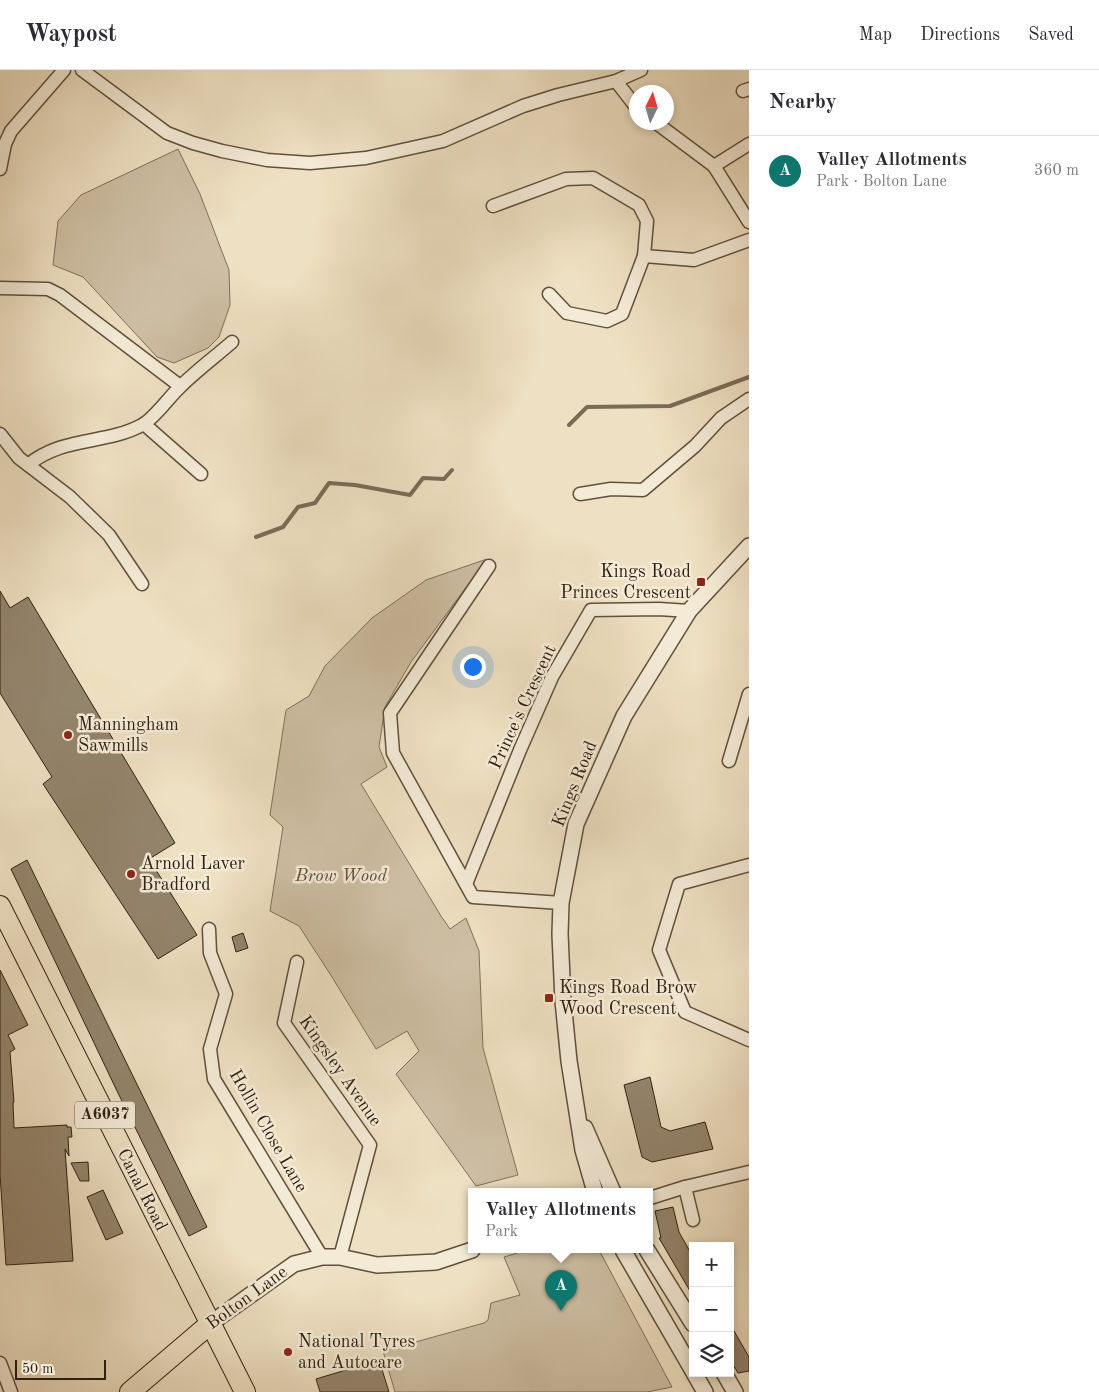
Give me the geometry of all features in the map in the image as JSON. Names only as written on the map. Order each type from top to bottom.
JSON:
[{"type":"main road","name":"Canal Road","points":[[0,906],[245,1392]]},
{"type":"main road","name":"Bolton Lane","points":[[130,1392],[211,1323]]},
{"type":"street","points":[[0,169],[5,144],[11,131],[64,70]]},
{"type":"street","points":[[82,70],[167,133],[222,151],[267,160],[310,163],[366,158],[443,141],[523,106],[558,95],[616,82],[641,70]]},
{"type":"street","points":[[616,82],[629,98]]},
{"type":"street","points":[[666,130],[714,166],[749,222]]},
{"type":"street","points":[[714,166],[749,144]]},
{"type":"street","points":[[493,206],[566,179],[593,178],[639,205],[647,221],[644,256],[622,314],[607,321],[567,312],[548,294]]},
{"type":"street","points":[[644,256],[694,260],[749,240]]},
{"type":"street","points":[[0,288],[48,289],[60,295],[180,386]]},
{"type":"street","points":[[28,465],[52,449],[127,431],[144,424],[180,386],[232,342]]},
{"type":"street","points":[[580,494],[611,489],[643,490],[695,446],[721,418],[749,399]]},
{"type":"street","points":[[144,424],[201,474]]},
{"type":"street","points":[[0,434],[19,458],[70,497],[109,535],[142,584]]},
{"type":"street","name":"Kings Road","points":[[594,1188],[583,1150],[562,1002],[561,903],[576,824],[624,716],[689,611],[749,546]]},
{"type":"street","points":[[490,566],[390,713],[393,752],[473,897],[561,903]]},
{"type":"street","name":"Prince's Crescent","points":[[466,884],[520,750],[552,677],[591,610],[659,609],[689,611]]},
{"type":"street","points":[[729,761],[749,694]]},
{"type":"street","points":[[749,865],[679,884],[659,950],[685,1012],[749,1040]]},
{"type":"street","name":"Hollin Close Lane","points":[[208,929],[210,953],[226,994],[210,1049],[214,1079],[322,1257]]},
{"type":"street","name":"Kingsley Avenue","points":[[297,962],[284,1023],[370,1145],[340,1257]]},
{"type":"street","name":"Kings Road","points":[[578,1108],[611,1188]]},
{"type":"street","points":[[653,1197],[685,1187],[749,1172]]},
{"type":"street","points":[[685,1187],[693,1220]]},
{"type":"street","name":"Bolton Lane","points":[[211,1323],[294,1264],[322,1257],[340,1257],[377,1265],[436,1262],[468,1251]]},
{"type":"street","points":[[625,1253],[689,1365]]},
{"type":"street","points":[[649,1253],[689,1318]]},
{"type":"street","points":[[0,1363],[11,1392]]},
{"type":"street","points":[[696,1377],[705,1392]]},
{"type":"street","points":[[726,1377],[735,1392]]},
{"type":"green space","points":[[178,149],[200,194],[229,270],[230,305],[219,337],[208,348],[174,363],[157,357],[83,277],[53,265],[58,221],[81,195]]},
{"type":"green space","name":"Brow Wood","points":[[487,559],[411,662],[385,707],[379,747],[387,767],[361,784],[450,929],[466,918],[479,951],[483,1048],[518,1175],[476,1186],[396,1074],[419,1051],[407,1031],[376,1049],[299,926],[270,911],[283,827],[270,815],[286,710],[309,696],[325,666],[372,618],[426,580]]},
{"type":"green space","points":[[517,1253],[601,1253],[672,1387],[647,1392],[395,1392],[383,1351],[484,1323],[488,1320],[491,1303],[520,1295],[504,1257]]},
{"type":"building","name":"Manningham Sawmills","points":[[0,591],[10,608],[28,597],[175,843],[149,859],[197,935],[158,959],[43,784],[52,777],[0,693]]},
{"type":"building","points":[[27,860],[207,1227],[189,1236],[117,1091],[11,869]]},
{"type":"building","points":[[243,933],[248,948],[236,952],[232,937]]},
{"type":"building","points":[[0,970],[28,1025],[8,1035],[15,1049],[10,1052],[14,1128],[67,1125],[67,1127],[71,1127],[72,1137],[68,1137],[69,1156],[65,1149],[73,1261],[6,1265],[0,1174]]},
{"type":"building","points":[[650,1077],[661,1127],[670,1131],[705,1122],[713,1149],[652,1162],[642,1157],[624,1085]]},
{"type":"building","points":[[88,1162],[89,1181],[80,1181],[71,1163]]},
{"type":"building","points":[[103,1190],[123,1233],[106,1240],[87,1197]]},
{"type":"building","points":[[673,1207],[679,1232],[689,1250],[689,1289],[659,1238],[661,1238],[655,1211]]},
{"type":"building","points":[[734,1331],[749,1357],[749,1371],[738,1373],[734,1366]]},
{"type":"building","points":[[379,1360],[389,1392],[320,1392],[316,1379]]},
{"type":"waterway","points":[[569,425],[587,407],[670,406],[749,377]]},
{"type":"waterway","points":[[256,537],[283,527],[298,507],[315,503],[329,483],[355,485],[410,495],[423,478],[444,479],[452,470]]},
{"type":"place","name":"Kings Road Princes Crescent","points":[[701,582]]},
{"type":"place","name":"Manningham Sawmills","points":[[68,735]]},
{"type":"place","name":"Arnold Laver Bradford","points":[[131,874]]},
{"type":"place","name":"Kings Road Brow Wood Crescent","points":[[549,998]]},
{"type":"place","name":"Valley Allotments","points":[[561,1311]]},
{"type":"place","name":"National Tyres and Autocare","points":[[288,1352]]}]
